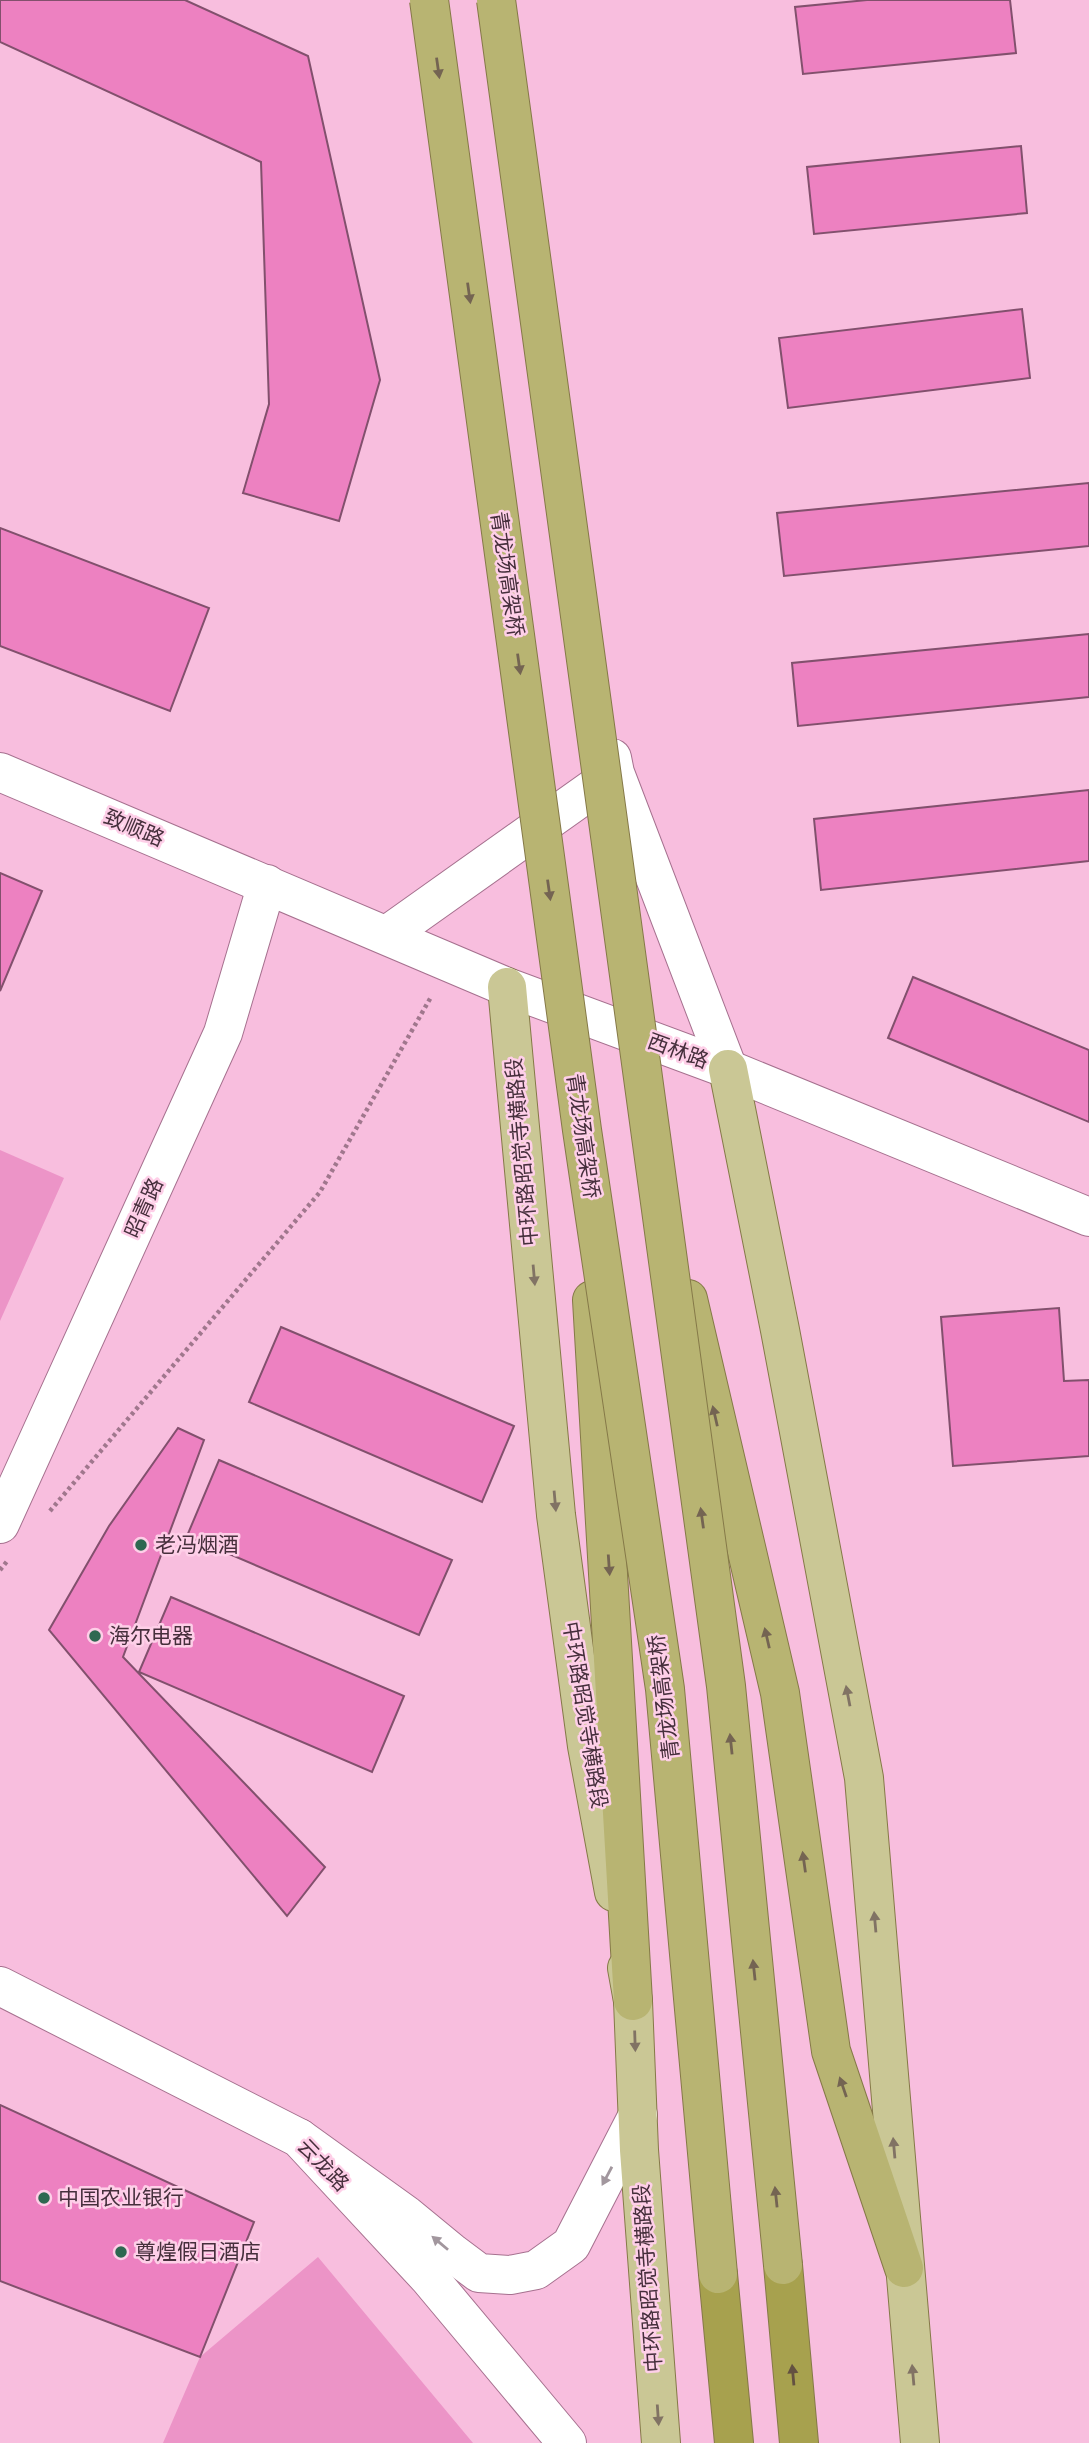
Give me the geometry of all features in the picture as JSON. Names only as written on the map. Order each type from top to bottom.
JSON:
[{"type":"highway","name":"青龙场高架桥","points":[[429,0],[582,1130],[665,1689],[734,2443]]},
{"type":"highway","points":[[496,0],[726,1686],[799,2443]]},
{"type":"highway","points":[[582,1130],[633,2001]]},
{"type":"highway","points":[[649,1133],[780,1693],[831,2051],[904,2268]]},
{"type":"main road","name":"中环路昭觉寺横路段","points":[[507,987],[556,1515],[587,1746],[633,2001],[638,2115],[661,2443]]},
{"type":"main road","points":[[728,1069],[864,1778],[920,2443]]},
{"type":"street","points":[[506,0],[615,773],[728,1069]]},
{"type":"street","name":"致顺路","points":[[0,772],[267,884]]},
{"type":"street","points":[[387,935],[615,773]]},
{"type":"street","name":"西林路","points":[[267,884],[507,987],[728,1069],[1089,1217]]},
{"type":"street","name":"昭青路","points":[[0,1524],[223,1033],[267,884]]},
{"type":"street","name":"云龙路","points":[[0,1986],[299,2138],[429,2278],[567,2443]]},
{"type":"street","points":[[299,2138],[406,2214],[479,2273],[510,2275],[536,2270],[571,2245],[638,2115]]},
{"type":"path","points":[[44,1518],[320,1192],[450,963]]},
{"type":"path","points":[[0,1570],[9,1560]]},
{"type":"shaded area","points":[[0,1150],[64,1178],[0,1321]]},
{"type":"shaded area","points":[[318,2257],[473,2443],[163,2443],[200,2357]]},
{"type":"building","points":[[0,0],[185,0],[308,56],[380,380],[339,521],[243,493],[269,404],[261,162],[0,42]]},
{"type":"building","points":[[867,0],[1010,0],[1016,53],[803,74],[795,7]]},
{"type":"building","points":[[1021,146],[1027,213],[814,234],[807,167]]},
{"type":"building","points":[[1022,309],[1030,378],[788,408],[779,338]]},
{"type":"building","points":[[1089,483],[1089,546],[784,576],[777,513]]},
{"type":"building","points":[[0,528],[209,608],[170,711],[0,646]]},
{"type":"building","points":[[1089,634],[1089,697],[798,726],[792,663]]},
{"type":"building","points":[[1089,790],[1089,861],[821,890],[814,819]]},
{"type":"building","points":[[0,873],[42,891],[0,991]]},
{"type":"building","points":[[913,977],[1089,1050],[1089,1122],[888,1038]]},
{"type":"building","points":[[1059,1308],[1064,1381],[1089,1380],[1089,1456],[953,1466],[941,1317]]},
{"type":"building","points":[[281,1327],[514,1426],[482,1502],[249,1402]]},
{"type":"building","points":[[178,1428],[204,1440],[123,1657],[325,1867],[287,1916],[49,1630],[109,1526]]},
{"type":"building","points":[[219,1460],[452,1560],[419,1635],[187,1536]]},
{"type":"building","points":[[171,1597],[404,1696],[372,1772],[139,1672]]},
{"type":"building","name":"尊煌假日酒店","points":[[0,2105],[254,2222],[200,2357],[0,2281]]},
{"type":"place","name":"老冯烟酒","points":[[141,1545]]},
{"type":"place","name":"海尔电器","points":[[95,1636]]},
{"type":"place","name":"中国农业银行","points":[[44,2198]]},
{"type":"place","name":"尊煌假日酒店","points":[[121,2252]]}]
